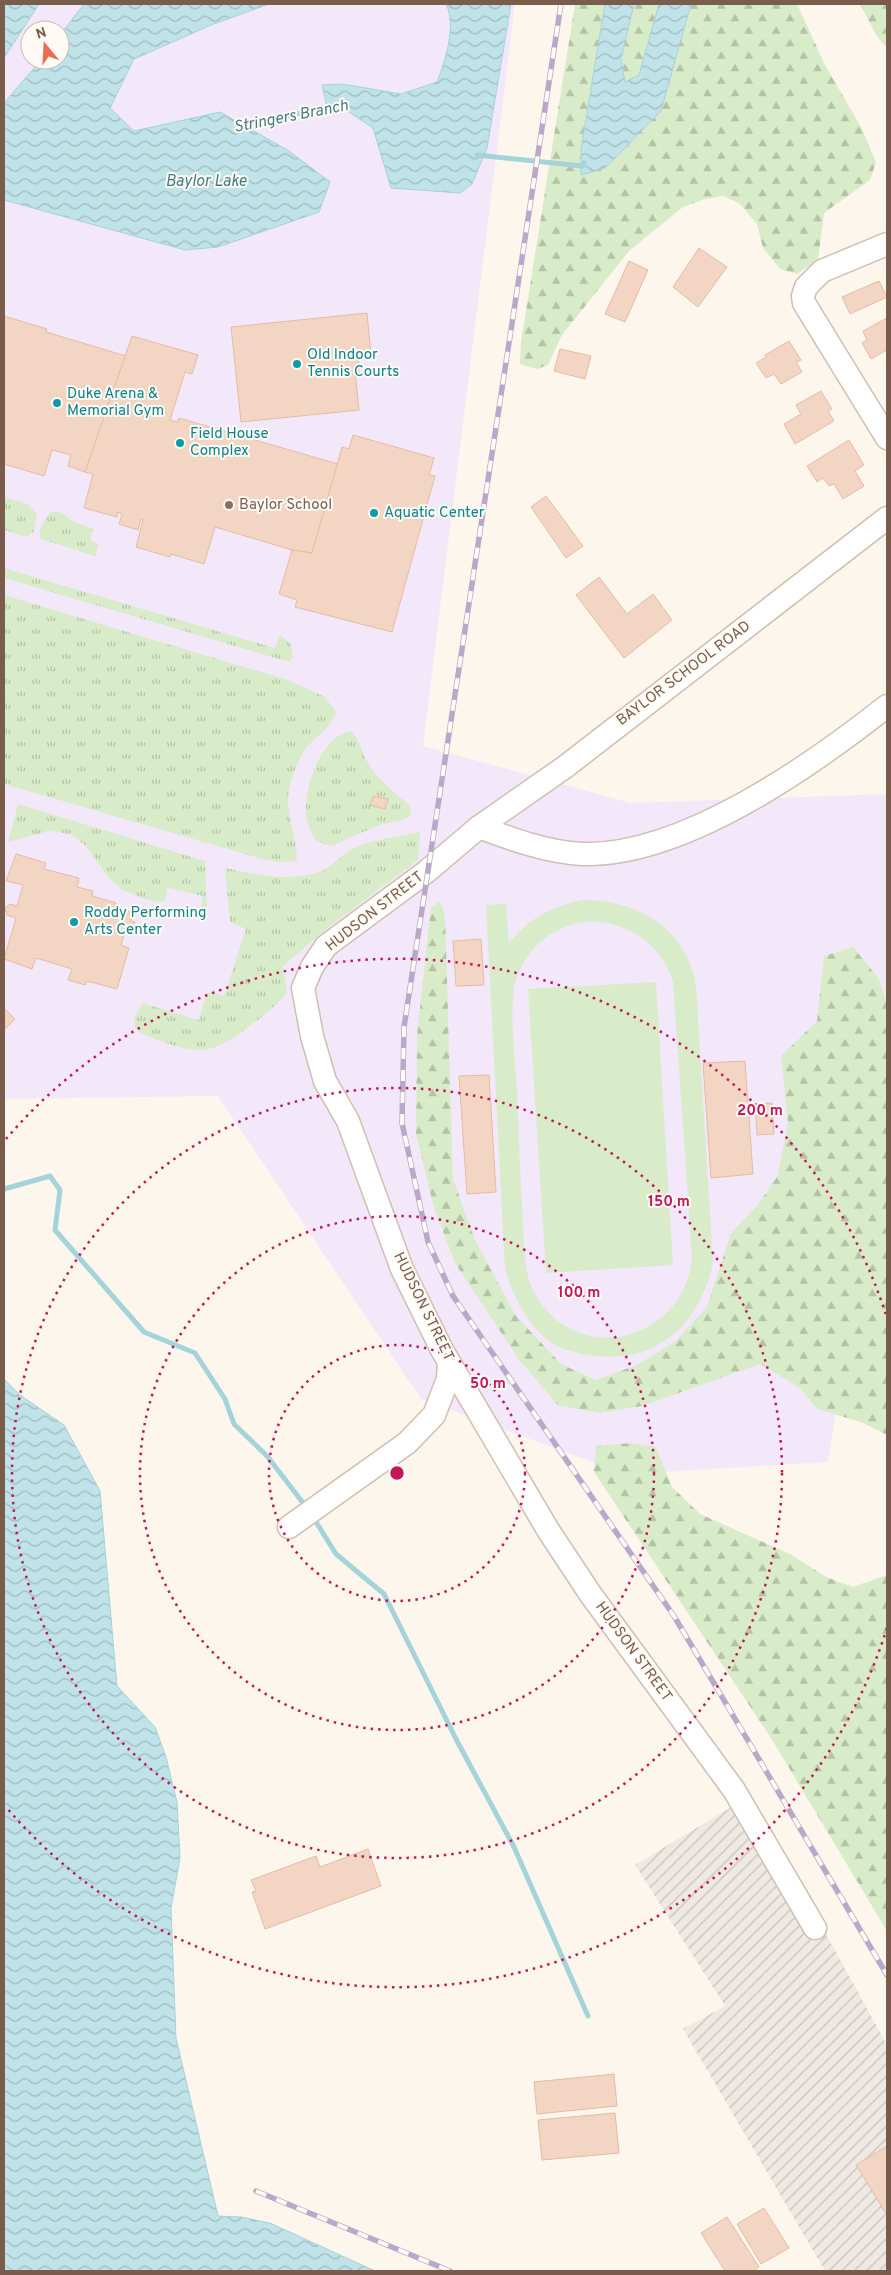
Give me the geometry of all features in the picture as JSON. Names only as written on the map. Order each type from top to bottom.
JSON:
[{"type":"street","points":[[887,244],[822,271],[806,287],[803,296],[804,303],[887,438]]},
{"type":"street","name":"BAYLOR SCHOOL ROAD","points":[[479,827],[565,767],[887,518]]},
{"type":"street","points":[[479,827],[514,840],[582,854],[619,851],[672,838],[752,799],[838,745],[887,706]]},
{"type":"street","name":"HUDSON STREET","points":[[479,827],[426,872],[326,946],[312,967],[304,988],[312,1036],[325,1081],[348,1121],[402,1269],[449,1362],[548,1530],[591,1595],[734,1790],[814,1928]]},
{"type":"street","points":[[288,1527],[407,1443],[434,1415],[448,1379],[449,1362]]},
{"type":"shaded area","name":"Baylor School","points":[[4,4],[515,4],[423,746],[631,803],[887,794],[887,1091],[828,1462],[625,1474],[421,1399],[218,1096],[4,1099]]},
{"type":"shaded area","points":[[750,1796],[887,2045],[887,2271],[825,2271],[683,2029],[725,2006],[635,1865]]},
{"type":"green space","points":[[575,4],[605,4],[581,148],[581,175],[661,111],[691,4],[797,4],[825,65],[861,127],[876,162],[870,180],[824,213],[818,260],[797,274],[780,269],[763,248],[757,224],[739,203],[723,196],[705,199],[683,207],[629,251],[562,335],[548,365],[537,369],[520,364],[521,342]]},
{"type":"green space","points":[[634,4],[659,4],[639,76],[625,82],[621,59]]},
{"type":"green space","points":[[860,4],[887,4],[887,48],[876,35]]},
{"type":"green space","points":[[4,497],[28,504],[37,514],[34,531],[27,537],[4,530]]},
{"type":"green space","points":[[53,511],[62,513],[74,522],[93,529],[90,540],[99,544],[95,556],[41,539],[42,524]]},
{"type":"green space","points":[[4,568],[275,648],[280,635],[291,644],[293,657],[289,662],[4,578]]},
{"type":"green space","points":[[4,595],[288,680],[325,697],[336,712],[334,718],[303,753],[294,771],[290,785],[288,804],[297,861],[280,862],[262,859],[4,784]]},
{"type":"green space","points":[[351,731],[358,739],[364,756],[373,771],[390,789],[410,805],[411,815],[403,820],[382,824],[331,846],[315,840],[309,827],[306,814],[308,791],[316,764],[323,752],[340,735]]},
{"type":"green space","points":[[18,804],[205,861],[207,915],[202,915],[200,912],[203,896],[167,888],[165,901],[158,902],[141,898],[121,889],[108,877],[86,846],[70,834],[49,831],[8,842]]},
{"type":"green space","points":[[420,832],[418,860],[330,926],[283,966],[287,993],[262,1017],[239,1034],[209,1049],[196,1050],[183,1048],[146,1036],[135,1028],[134,1019],[142,1003],[199,1020],[206,994],[212,992],[224,996],[246,929],[230,922],[225,868],[259,875],[281,877],[304,876],[326,869],[358,846]]},
{"type":"green space","points":[[582,900],[616,904],[633,909],[648,916],[662,926],[675,938],[685,952],[692,969],[696,994],[713,1263],[707,1285],[698,1304],[687,1321],[673,1335],[657,1345],[638,1353],[617,1356],[581,1354],[550,1342],[538,1331],[525,1314],[511,1288],[505,1269],[486,905],[506,904],[509,943],[525,926],[541,915],[560,906]],"holes":[[[591,921],[631,931],[642,938],[661,957],[673,982],[692,1258],[687,1282],[669,1311],[639,1331],[609,1338],[593,1336],[565,1326],[543,1306],[530,1284],[524,1248],[512,1013],[514,986],[532,950],[552,934],[577,923]]]},
{"type":"green space","points":[[440,901],[445,916],[453,1179],[475,1240],[516,1316],[561,1364],[596,1380],[637,1365],[676,1341],[707,1307],[731,1233],[757,1206],[777,1177],[788,1124],[781,1056],[817,1021],[824,956],[853,947],[879,979],[887,1005],[887,1435],[861,1422],[817,1409],[800,1388],[760,1364],[642,1406],[599,1413],[558,1405],[520,1361],[455,1263],[434,1208],[416,1134],[417,1035],[431,907]]},
{"type":"green space","points":[[656,982],[673,1265],[546,1273],[528,989]]},
{"type":"green space","points":[[632,1443],[656,1447],[672,1487],[700,1514],[790,1554],[826,1577],[853,1587],[887,1575],[887,1931],[771,1738],[594,1472],[596,1446]]},
{"type":"water","points":[[4,4],[39,4],[29,20],[20,20],[20,33],[4,58]]},
{"type":"water","name":"Baylor Lake","points":[[84,4],[269,4],[211,25],[134,59],[110,108],[134,131],[220,112],[289,151],[330,182],[319,212],[218,247],[185,250],[4,200],[4,103],[32,70],[70,70],[70,22]]},
{"type":"water","points":[[446,4],[511,4],[487,148],[472,184],[460,193],[391,188],[373,128],[346,110],[328,112],[322,85],[342,84],[401,94],[437,82],[449,43],[450,23]]},
{"type":"water","points":[[605,4],[634,4],[621,59],[625,82],[639,75],[659,4],[691,4],[661,111],[605,168],[581,175],[581,149]]},
{"type":"water","points":[[4,1379],[20,1395],[64,1425],[100,1491],[117,1686],[155,1727],[166,1757],[177,1802],[180,1858],[171,1908],[176,2038],[218,2216],[241,2217],[270,2223],[375,2271],[4,2271]]},
{"type":"building","points":[[699,248],[727,267],[698,307],[673,287]]},
{"type":"building","points":[[629,261],[648,270],[625,322],[605,314]]},
{"type":"building","points":[[879,281],[887,297],[850,314],[842,297]]},
{"type":"building","name":"Old Indoor Tennis Courts","points":[[367,313],[371,354],[358,355],[359,372],[355,372],[359,410],[241,422],[231,327]]},
{"type":"building","name":"Duke Arena & Memorial Gym","points":[[4,316],[47,329],[46,332],[126,356],[85,472],[68,466],[71,455],[52,450],[44,476],[4,464]]},
{"type":"building","points":[[887,318],[887,350],[871,359],[862,343],[867,340],[863,331]]},
{"type":"building","name":"Field House Complex","points":[[132,336],[198,355],[192,374],[185,372],[170,420],[177,422],[179,418],[338,464],[312,553],[292,550],[215,527],[204,564],[171,554],[170,557],[136,547],[143,520],[141,519],[138,530],[119,524],[122,514],[117,512],[117,517],[84,508],[93,474],[85,472]]},
{"type":"building","points":[[789,341],[801,360],[796,362],[802,372],[781,384],[774,374],[766,378],[756,363],[766,357],[765,355]]},
{"type":"building","points":[[560,349],[591,356],[585,379],[554,371]]},
{"type":"building","points":[[821,391],[832,409],[828,411],[834,421],[795,444],[784,424],[801,414],[796,405]]},
{"type":"building","name":"Aquatic Center","points":[[353,435],[434,458],[429,475],[435,476],[392,632],[295,607],[297,600],[279,594],[292,550],[312,553],[342,447],[349,449]]},
{"type":"building","points":[[849,440],[864,465],[855,471],[864,486],[843,499],[834,484],[829,486],[823,478],[817,482],[807,466]]},
{"type":"building","points":[[546,496],[583,546],[566,558],[531,507]]},
{"type":"building","points":[[599,577],[627,614],[653,594],[672,620],[624,658],[576,595]]},
{"type":"building","points":[[373,796],[388,799],[385,809],[370,805]]},
{"type":"building","name":"Roddy Performing Arts Center","points":[[16,854],[46,863],[44,869],[79,878],[77,887],[93,891],[92,896],[116,903],[114,907],[133,913],[131,921],[135,922],[131,934],[125,932],[121,945],[129,948],[117,989],[87,981],[85,985],[68,980],[72,969],[36,958],[32,969],[4,959],[16,918],[7,915],[5,908],[10,904],[17,906],[23,885],[6,881]]},
{"type":"building","points":[[481,939],[484,985],[456,986],[453,941]]},
{"type":"building","points":[[4,1008],[15,1019],[4,1030]]},
{"type":"building","points":[[745,1061],[753,1174],[711,1178],[703,1063]]},
{"type":"building","points":[[489,1075],[496,1192],[467,1194],[459,1076]]},
{"type":"building","points":[[772,1103],[774,1134],[757,1135],[755,1104]]},
{"type":"building","points":[[368,1849],[381,1886],[265,1929],[252,1892],[256,1891],[251,1880],[316,1856],[320,1867]]},
{"type":"building","points":[[614,2074],[617,2106],[537,2114],[534,2082]]},
{"type":"building","points":[[615,2113],[619,2153],[542,2160],[538,2120]]},
{"type":"building","points":[[887,2146],[887,2215],[856,2165]]},
{"type":"building","points":[[764,2208],[789,2248],[761,2264],[737,2224]]},
{"type":"building","points":[[727,2217],[759,2267],[752,2271],[725,2271],[701,2233]]},
{"type":"waterway","name":"Stringers Branch","points":[[238,127],[332,106]]},
{"type":"waterway","name":"Stringers Branch","points":[[477,155],[582,166],[584,163]]},
{"type":"waterway","points":[[4,1189],[50,1176],[60,1190],[55,1230],[144,1332],[195,1353],[225,1399],[234,1424],[267,1456],[307,1508]]},
{"type":"waterway","points":[[313,1517],[336,1554],[384,1594],[456,1739],[514,1847],[588,2016]]},
{"type":"railway","points":[[561,4],[404,1027],[402,1123],[428,1242],[453,1296],[674,1616],[887,1975]]},
{"type":"railway","points":[[256,2191],[450,2271]]},
{"type":"place","name":"Old Indoor Tennis Courts","points":[[297,364]]},
{"type":"place","name":"Duke Arena & Memorial Gym","points":[[57,403]]},
{"type":"place","name":"Field House Complex","points":[[180,443]]},
{"type":"place","name":"Baylor School","points":[[229,505]]},
{"type":"place","name":"Aquatic Center","points":[[374,513]]},
{"type":"place","name":"Roddy Performing Arts Center","points":[[74,922]]}]
